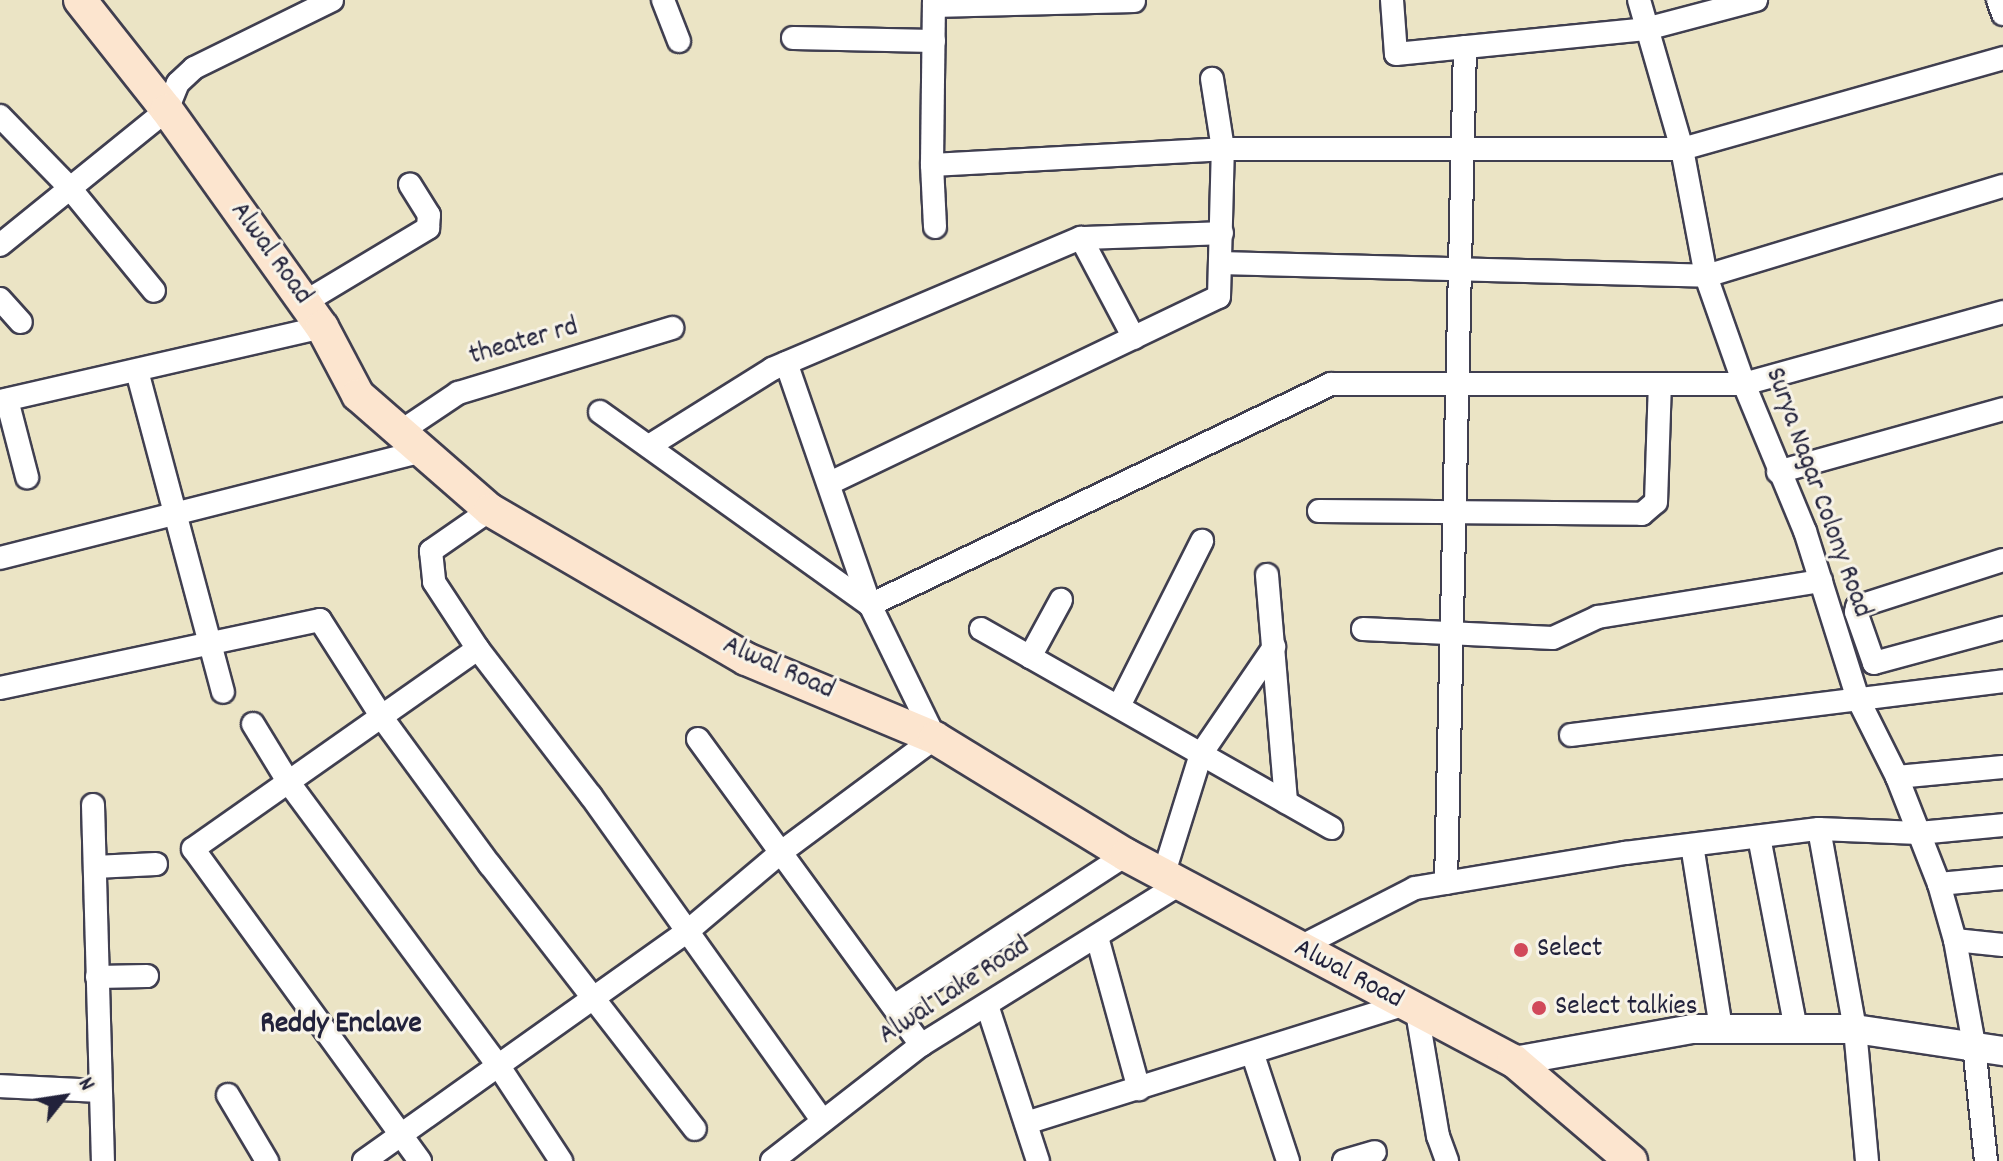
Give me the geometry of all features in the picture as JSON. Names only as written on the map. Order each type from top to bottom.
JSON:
[{"type":"main road","name":"Alwal Road","points":[[80,0],[167,110],[313,314],[358,395],[490,510],[746,659],[935,738],[1170,880],[1514,1061],[1631,1161]]},
{"type":"street","points":[[0,245],[167,110],[178,83],[194,68],[332,0]]},
{"type":"street","points":[[663,0],[679,41]]},
{"type":"street","points":[[1392,0],[1396,54],[1646,29],[1756,0]]},
{"type":"street","name":"Surya Nagar Colony Road","points":[[1639,0],[1682,149],[1706,276],[1744,384],[1821,581],[1858,699],[1897,777],[1939,884],[1955,940],[1974,1045],[1986,1161]]},
{"type":"street","points":[[1998,0],[2003,14]]},
{"type":"street","points":[[935,227],[932,165],[934,3],[1134,1]]},
{"type":"street","points":[[793,38],[934,41]]},
{"type":"street","points":[[1446,883],[1457,270],[1465,47]]},
{"type":"street","points":[[932,165],[1223,149],[1682,149],[2003,58]]},
{"type":"street","points":[[830,483],[1219,297],[1223,149],[1212,79]]},
{"type":"street","points":[[0,116],[69,187],[154,291]]},
{"type":"street","points":[[27,477],[4,401],[137,371],[313,314],[428,228],[429,215],[410,184]]},
{"type":"street","points":[[1221,263],[1706,276],[2003,186]]},
{"type":"street","points":[[649,446],[786,363],[1081,238],[1222,233]]},
{"type":"street","points":[[1081,238],[1134,338]]},
{"type":"street","points":[[0,299],[21,322]]},
{"type":"street","points":[[870,605],[1331,384],[1744,384],[2003,312]]},
{"type":"street","name":"theater rd","points":[[0,558],[176,514],[411,442],[458,393],[672,328]]},
{"type":"street","points":[[364,1161],[689,930],[780,853],[935,738],[870,605],[786,363]]},
{"type":"street","points":[[137,371],[223,692]]},
{"type":"street","points":[[1319,511],[1650,510],[1656,502],[1660,384]]},
{"type":"street","points":[[1778,472],[2003,409]]},
{"type":"street","points":[[600,412],[870,605]]},
{"type":"street","points":[[490,510],[431,551],[434,582],[478,649],[689,930],[823,1121]]},
{"type":"street","points":[[1119,706],[1202,541]]},
{"type":"street","points":[[2003,560],[1857,607],[1874,663],[2003,628]]},
{"type":"street","points":[[1267,575],[1286,802]]},
{"type":"street","points":[[1363,629],[1553,638],[1598,617],[1821,581]]},
{"type":"street","points":[[1030,657],[1061,600]]},
{"type":"street","points":[[0,688],[320,620],[383,719],[591,1000],[695,1129]]},
{"type":"street","points":[[981,629],[1331,828]]},
{"type":"street","points":[[1170,880],[1201,754],[1274,647]]},
{"type":"street","points":[[420,1161],[193,849],[383,719],[478,649]]},
{"type":"street","points":[[1845,659],[1868,649]]},
{"type":"street","points":[[1571,735],[2003,681]]},
{"type":"street","points":[[253,724],[289,783],[498,1065],[561,1161]]},
{"type":"street","points":[[698,739],[921,1045]]},
{"type":"street","points":[[1897,777],[2003,767]]},
{"type":"street","points":[[93,805],[103,1161]]},
{"type":"street","points":[[1298,948],[1415,888],[1692,845],[1819,829],[1919,833],[2003,825]]},
{"type":"street","points":[[1819,829],[1855,1029],[1867,1161]]},
{"type":"street","points":[[1759,837],[1796,1029]]},
{"type":"street","points":[[1692,845],[1721,1028]]},
{"type":"street","points":[[894,1006],[1126,855]]},
{"type":"street","points":[[95,867],[156,864]]},
{"type":"street","points":[[1939,884],[2003,878]]},
{"type":"street","name":"Alwal Lake Road","points":[[772,1161],[921,1045],[1097,937],[1170,880]]},
{"type":"street","points":[[1097,937],[1139,1089]]},
{"type":"street","points":[[1955,940],[2003,945]]},
{"type":"street","points":[[97,977],[147,976]]},
{"type":"street","points":[[987,1005],[1038,1161]]},
{"type":"street","points":[[1026,1123],[1411,1008],[1438,1136],[1447,1161]]},
{"type":"street","points":[[1514,1061],[1721,1028],[1855,1029],[2003,1051]]},
{"type":"street","points":[[1253,1055],[1288,1161]]},
{"type":"street","points":[[0,1086],[99,1091]]},
{"type":"street","points":[[228,1095],[267,1161]]},
{"type":"street","points":[[1344,1161],[1375,1152]]},
{"type":"place","name":"Select","points":[[1521,950]]},
{"type":"place","name":"Select talkies","points":[[1539,1008]]},
{"type":"district","name":"Reddy Enclave","points":[[341,1026]]}]
